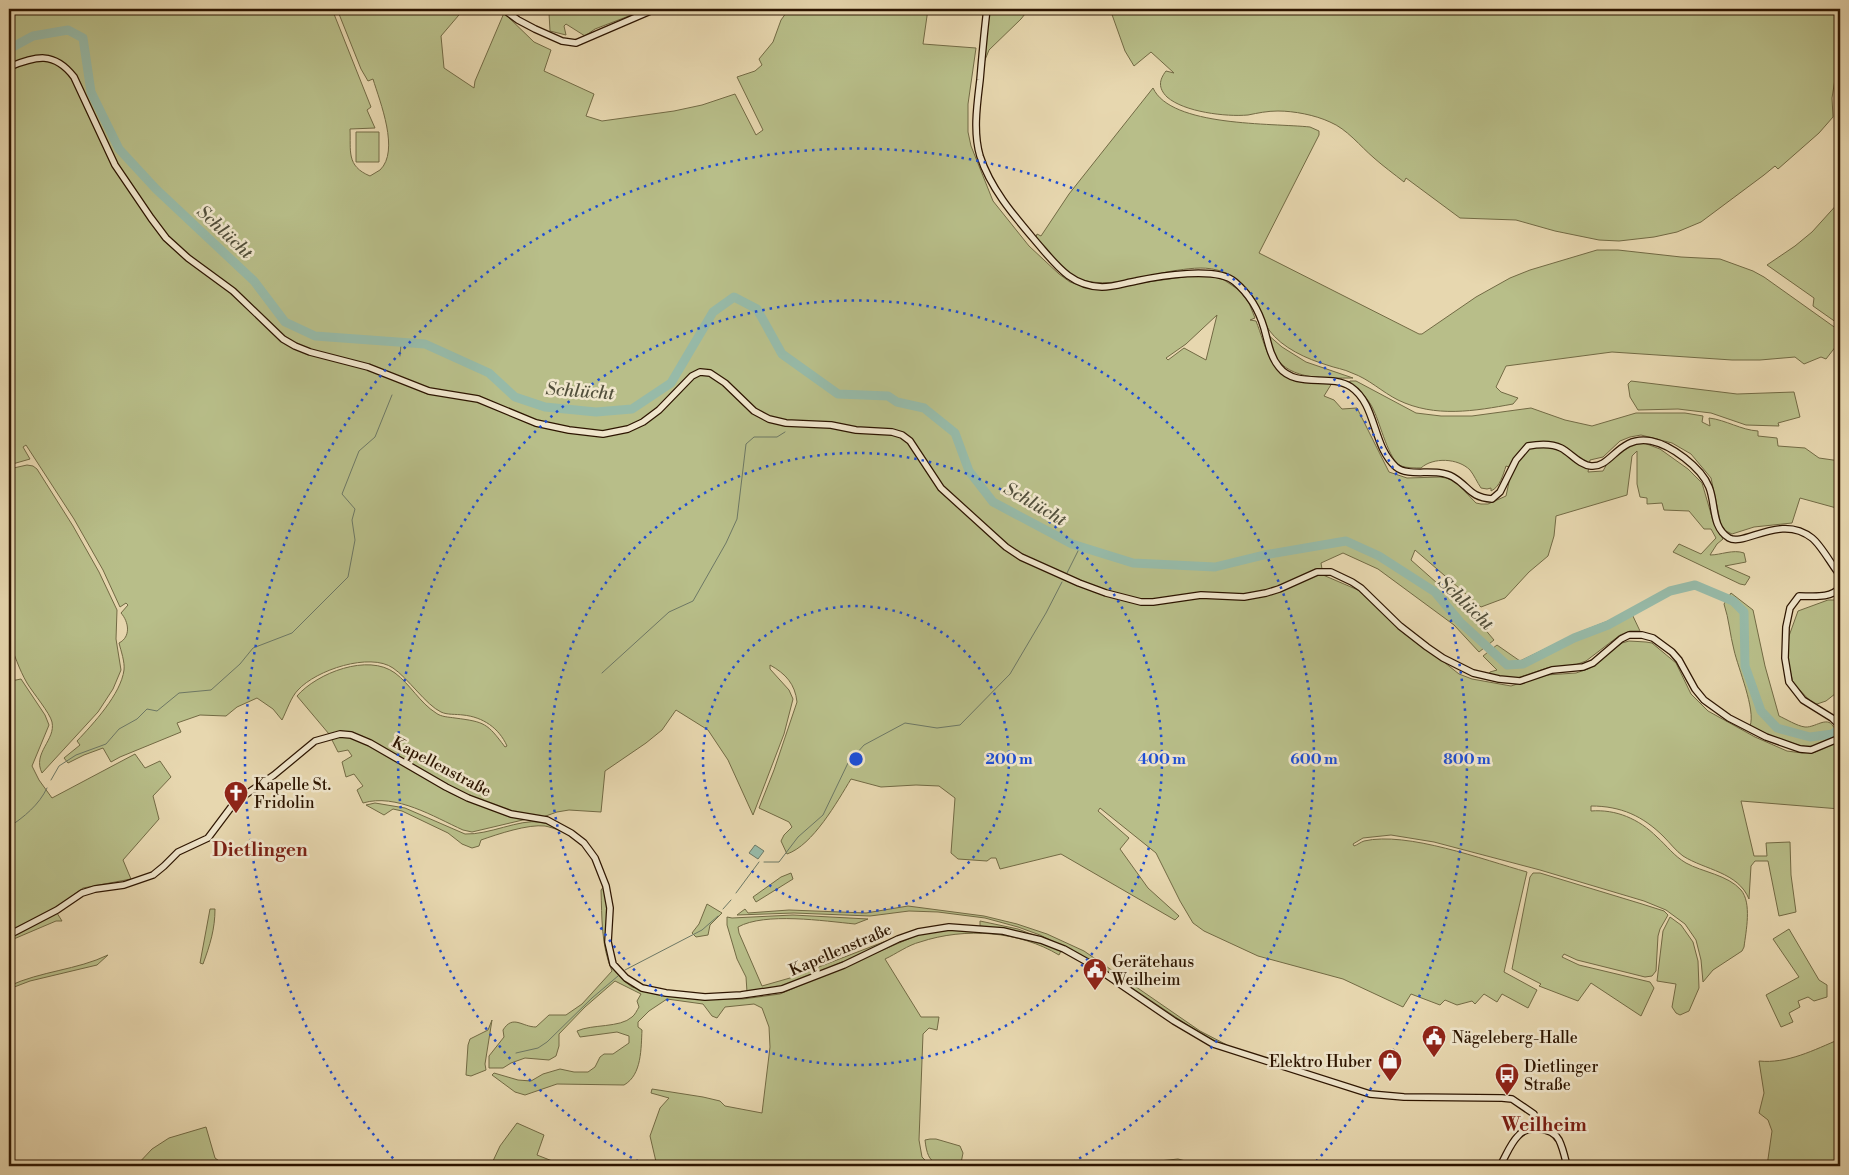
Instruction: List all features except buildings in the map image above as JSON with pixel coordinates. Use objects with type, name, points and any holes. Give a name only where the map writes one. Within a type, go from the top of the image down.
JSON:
[{"type":"street","points":[[503,9],[535,29],[562,41],[576,43],[655,9]]},
{"type":"street","points":[[987,9],[976,119],[980,156],[998,195],[1064,273],[1083,284],[1104,287],[1154,277],[1189,273],[1216,275],[1232,280],[1246,292],[1256,310],[1264,327],[1267,344],[1280,370],[1295,377],[1310,380],[1336,380],[1350,387],[1363,399],[1382,447],[1398,469],[1415,472],[1436,471],[1453,477],[1480,498],[1492,499],[1500,492],[1516,460],[1528,446],[1542,444],[1561,448],[1590,466],[1602,464],[1625,445],[1633,441],[1650,441],[1666,445],[1691,464],[1709,486],[1718,529],[1730,539],[1739,540],[1779,528],[1795,529],[1812,538],[1839,574],[1840,580]]},
{"type":"street","points":[[9,67],[42,57],[60,62],[67,68],[74,77],[115,165],[166,238],[188,258],[233,290],[282,339],[310,352],[368,367],[429,391],[478,399],[536,423],[569,430],[603,434],[628,429],[643,422],[658,410],[692,376],[700,372],[710,373],[725,383],[754,411],[769,419],[786,424],[831,425],[856,430],[892,432],[902,435],[910,440],[941,488],[1006,547],[1029,561],[1106,593],[1141,602],[1201,595],[1244,597],[1272,591],[1317,572],[1331,572],[1361,588],[1400,626],[1443,658],[1473,673],[1499,679],[1520,680],[1552,670],[1583,667],[1594,662],[1621,639],[1642,635],[1653,638],[1672,652],[1704,700],[1728,718],[1766,737],[1800,749],[1811,750],[1840,738]]},
{"type":"street","points":[[1840,587],[1837,592],[1830,595],[1799,596],[1790,608],[1786,627],[1784,658],[1789,682],[1803,700],[1832,718],[1840,726]]},
{"type":"street","name":"Kapellenstraße","points":[[9,935],[58,910],[82,893],[124,885],[153,875],[178,852],[208,838],[235,802],[274,775],[315,741],[340,734],[351,735],[370,742],[468,798],[511,814],[546,820],[572,833],[584,843],[595,858],[606,886],[610,908],[608,942],[613,964],[626,978],[642,988],[666,993],[706,997],[741,995],[782,989],[844,965],[898,939],[918,932],[949,927],[1003,931],[1041,940],[1064,949],[1089,963],[1174,1021],[1213,1044],[1370,1094],[1404,1097],[1493,1097],[1512,1099],[1530,1109],[1534,1114],[1538,1128]]},
{"type":"street","points":[[1500,1166],[1519,1134],[1538,1128],[1552,1133],[1558,1138],[1567,1166]]},
{"type":"green space","points":[[9,9],[332,9],[371,107],[367,110],[375,128],[350,129],[350,151],[353,163],[362,172],[370,176],[380,170],[386,162],[388,151],[387,126],[373,79],[368,81],[361,69],[337,9],[464,9],[441,36],[444,68],[474,88],[475,81],[504,13],[534,42],[551,50],[544,71],[594,94],[586,116],[602,121],[674,111],[702,105],[735,94],[756,135],[763,130],[737,77],[755,71],[762,65],[759,59],[773,42],[781,20],[789,9],[928,9],[923,44],[976,48],[968,104],[968,132],[971,146],[993,201],[1029,246],[1070,282],[1089,288],[1105,288],[1198,275],[1217,277],[1224,280],[1239,290],[1249,303],[1255,318],[1250,320],[1256,321],[1270,358],[1281,373],[1304,382],[1332,383],[1324,396],[1334,400],[1342,409],[1357,408],[1389,472],[1407,478],[1441,477],[1454,480],[1476,503],[1488,504],[1506,496],[1512,468],[1506,466],[1499,484],[1491,491],[1491,488],[1481,488],[1470,470],[1465,466],[1452,461],[1432,462],[1421,468],[1401,466],[1389,450],[1370,403],[1349,383],[1350,381],[1356,381],[1416,413],[1441,416],[1472,416],[1531,408],[1565,420],[1592,426],[1636,413],[1685,413],[1703,416],[1702,422],[1710,426],[1709,418],[1758,431],[1758,436],[1777,438],[1778,446],[1805,448],[1819,458],[1840,461],[1840,509],[1800,498],[1792,523],[1754,527],[1732,534],[1721,525],[1711,478],[1691,454],[1672,443],[1641,435],[1620,441],[1603,457],[1590,460],[1588,472],[1603,471],[1608,462],[1628,444],[1644,443],[1660,449],[1688,469],[1702,483],[1714,524],[1723,539],[1717,544],[1710,555],[1731,552],[1744,553],[1746,562],[1725,566],[1750,577],[1745,585],[1673,552],[1679,544],[1701,554],[1716,538],[1711,529],[1704,529],[1689,511],[1664,510],[1662,503],[1647,504],[1647,498],[1640,497],[1637,484],[1637,451],[1632,456],[1627,495],[1556,516],[1554,536],[1548,556],[1529,572],[1505,598],[1481,607],[1415,550],[1411,560],[1472,614],[1494,640],[1479,652],[1454,625],[1378,569],[1343,553],[1321,563],[1323,575],[1358,590],[1391,620],[1459,674],[1472,679],[1511,686],[1546,675],[1576,673],[1588,669],[1622,643],[1629,641],[1652,643],[1676,663],[1691,694],[1708,711],[1755,737],[1787,751],[1802,753],[1815,752],[1840,741],[1840,809],[1741,801],[1754,856],[1767,856],[1766,843],[1790,842],[1791,875],[1796,912],[1779,916],[1768,861],[1755,861],[1751,866],[1749,899],[1744,890],[1729,877],[1683,856],[1664,837],[1640,818],[1622,810],[1591,806],[1591,811],[1609,812],[1635,820],[1682,860],[1729,881],[1741,890],[1747,910],[1744,947],[1742,951],[1713,970],[1703,982],[1701,960],[1696,940],[1685,924],[1666,910],[1644,901],[1540,870],[1434,842],[1391,835],[1363,838],[1353,844],[1354,846],[1364,841],[1382,839],[1423,843],[1527,872],[1504,972],[1537,990],[1528,1008],[1502,994],[1497,1002],[1484,994],[1475,1004],[1472,1001],[1457,1005],[1445,1000],[1440,1005],[1411,994],[1403,1007],[1343,979],[1258,956],[1204,931],[1193,923],[1156,853],[1100,808],[1098,811],[1129,838],[1120,849],[1148,888],[1179,916],[1175,920],[1061,854],[1000,869],[996,858],[991,858],[987,861],[958,859],[951,853],[955,798],[939,786],[881,787],[851,779],[824,822],[806,842],[787,854],[781,841],[792,827],[789,822],[759,808],[797,702],[789,680],[770,665],[770,669],[789,690],[793,699],[784,734],[753,815],[728,760],[708,730],[676,710],[662,730],[605,771],[601,812],[569,810],[543,817],[511,812],[471,797],[362,736],[351,733],[329,734],[297,696],[317,680],[343,668],[357,665],[384,667],[400,677],[430,709],[445,717],[473,721],[484,725],[494,733],[505,747],[507,746],[500,734],[489,724],[470,716],[449,714],[435,709],[393,668],[371,662],[358,663],[330,670],[306,683],[293,696],[282,720],[273,709],[257,698],[237,707],[226,716],[200,715],[177,723],[181,732],[111,762],[103,748],[68,763],[64,758],[80,745],[77,741],[112,699],[122,679],[124,664],[119,643],[126,637],[128,629],[121,613],[128,605],[126,603],[120,607],[103,570],[74,519],[26,445],[23,447],[30,459],[9,465]],"holes":[[[1217,315],[1206,360],[1184,348],[1168,360],[1166,358],[1186,344]]]},
{"type":"green space","points":[[542,9],[647,9],[595,29],[585,36],[566,24],[564,26],[566,35],[550,31],[549,13]]},
{"type":"green space","points":[[988,9],[1029,9],[989,50],[983,65]]},
{"type":"green space","points":[[1110,9],[1840,9],[1840,47],[1832,98],[1833,117],[1819,133],[1778,169],[1775,166],[1701,222],[1677,232],[1654,237],[1619,241],[1599,240],[1555,231],[1516,220],[1460,218],[1406,178],[1404,182],[1377,161],[1342,129],[1318,117],[1284,111],[1270,111],[1248,115],[1217,114],[1194,110],[1174,102],[1164,94],[1160,84],[1166,71],[1174,73],[1151,52],[1134,66],[1125,51]]},
{"type":"green space","points":[[1153,88],[1163,101],[1180,110],[1201,116],[1224,121],[1310,127],[1319,131],[1319,135],[1259,253],[1419,334],[1422,334],[1476,297],[1510,278],[1597,250],[1618,250],[1720,259],[1753,271],[1840,331],[1840,341],[1826,359],[1821,357],[1804,364],[1795,357],[1732,360],[1612,352],[1506,366],[1496,387],[1501,392],[1518,398],[1513,404],[1470,411],[1441,411],[1412,406],[1392,397],[1370,382],[1346,370],[1311,360],[1295,352],[1269,330],[1255,300],[1247,289],[1236,279],[1224,272],[1206,268],[1195,268],[1117,282],[1089,282],[1077,278],[1066,271],[1036,237],[1037,234],[1041,236],[1069,194]]},
{"type":"green space","points":[[356,132],[379,132],[379,162],[356,162]]},
{"type":"green space","points":[[1840,201],[1840,325],[1813,306],[1814,298],[1767,265],[1812,232]]},
{"type":"green space","points":[[1267,334],[1282,347],[1306,362],[1353,378],[1321,378],[1299,374],[1290,370],[1275,356]]},
{"type":"green space","points":[[1631,381],[1737,394],[1794,392],[1800,417],[1778,423],[1779,426],[1746,425],[1711,413],[1678,409],[1638,410],[1630,397],[1628,384]]},
{"type":"green space","points":[[27,465],[37,469],[73,526],[99,572],[117,610],[116,639],[121,670],[113,689],[98,712],[42,773],[40,759],[51,735],[52,722],[24,678],[9,640],[9,469]]},
{"type":"green space","points":[[1731,593],[1753,610],[1765,666],[1779,716],[1805,727],[1823,722],[1831,723],[1836,734],[1827,742],[1816,746],[1794,744],[1750,726],[1751,710],[1749,700],[1734,650],[1724,604]]},
{"type":"green space","points":[[1828,600],[1840,600],[1840,690],[1826,701],[1814,705],[1793,683],[1787,658],[1789,636],[1798,611]]},
{"type":"green space","points":[[1631,612],[1640,631],[1630,631],[1620,635],[1586,661],[1575,665],[1547,668],[1514,679],[1488,676],[1490,672],[1497,670],[1483,656],[1497,645],[1520,661],[1580,632]]},
{"type":"green space","points":[[9,678],[11,681],[21,679],[45,715],[49,725],[32,766],[52,798],[135,754],[145,768],[160,761],[171,777],[153,796],[159,819],[123,860],[131,879],[83,888],[54,909],[9,931]]},
{"type":"green space","points":[[341,736],[356,739],[384,751],[450,793],[488,808],[527,819],[472,832],[401,804],[388,801],[363,803],[357,790],[363,786],[354,774],[346,777],[342,762],[352,756],[348,750],[338,752],[331,738]]},
{"type":"green space","points":[[375,803],[405,808],[465,834],[474,834],[532,822],[543,823],[563,830],[545,826],[522,828],[481,840],[479,846],[472,848],[462,844],[448,833],[402,811],[393,809],[384,815],[366,805]]},
{"type":"green space","points":[[791,873],[793,879],[756,902],[753,897],[781,877]]},
{"type":"green space","points":[[1533,873],[1540,873],[1642,904],[1664,911],[1668,915],[1658,936],[1656,971],[1652,976],[1645,977],[1577,960],[1564,954],[1562,957],[1579,965],[1650,982],[1654,988],[1641,1016],[1591,983],[1578,1001],[1539,986],[1541,984],[1512,969],[1530,877]]},
{"type":"green space","points":[[605,885],[608,910],[606,946],[611,966],[632,987],[666,996],[743,999],[780,994],[920,934],[951,930],[1007,934],[1043,943],[1061,951],[1059,955],[1043,947],[1009,936],[973,933],[937,937],[916,943],[885,959],[921,1017],[939,1017],[937,1030],[929,1028],[923,1034],[919,1140],[922,1157],[931,1166],[657,1166],[650,1136],[660,1108],[669,1098],[651,1093],[652,1089],[703,1097],[720,1101],[725,1106],[762,1113],[770,1047],[769,1027],[762,1008],[754,1004],[725,1007],[717,1018],[712,1016],[703,1004],[667,999],[649,1011],[638,1022],[638,1027],[642,1030],[639,1060],[634,1075],[624,1085],[557,1084],[525,1095],[515,1092],[492,1075],[494,1073],[518,1080],[531,1081],[543,1074],[560,1069],[588,1072],[595,1067],[600,1057],[604,1054],[613,1054],[629,1043],[629,1036],[617,1032],[580,1037],[577,1031],[590,1027],[620,1023],[634,1015],[639,1007],[637,1001],[641,994],[615,981],[585,1007],[559,1034],[559,1046],[556,1056],[549,1060],[525,1058],[503,1068],[489,1068],[489,1056],[504,1037],[503,1030],[507,1025],[514,1022],[536,1027],[549,1015],[566,1015],[582,1004],[612,971],[608,961],[603,931],[601,890]]},
{"type":"green space","points":[[707,904],[722,913],[710,925],[708,935],[696,937],[692,933],[699,924]]},
{"type":"green space","points":[[908,906],[984,916],[1047,934],[1084,951],[1200,1031],[1227,1045],[1226,1047],[1198,1032],[1090,960],[1040,935],[985,918],[938,912],[909,911],[870,916],[794,913],[737,915],[745,909],[748,913],[789,910],[866,913]]},
{"type":"green space","points":[[210,909],[215,909],[214,923],[210,944],[203,964],[200,963]]},
{"type":"green space","points":[[57,913],[62,921],[56,921],[9,941],[9,937]]},
{"type":"green space","points":[[793,915],[868,919],[855,924],[779,919],[750,922],[738,927],[762,986],[790,978],[899,936],[845,961],[781,987],[747,992],[746,977],[737,959],[727,925],[727,917]]},
{"type":"green space","points":[[1670,917],[1681,925],[1693,942],[1698,961],[1699,988],[1689,1011],[1680,1015],[1672,1007],[1676,984],[1657,981],[1663,931]]},
{"type":"green space","points":[[980,921],[1018,929],[1036,936],[980,926]]},
{"type":"green space","points":[[1789,929],[1819,980],[1827,985],[1827,997],[1814,1001],[1808,997],[1798,1001],[1800,1007],[1789,1013],[1793,1022],[1781,1027],[1766,995],[1799,977],[1773,939]]},
{"type":"green space","points":[[108,955],[97,965],[30,981],[9,989],[9,986],[21,981],[84,964]]},
{"type":"green space","points":[[492,1020],[485,1064],[486,1070],[471,1076],[466,1075],[470,1039],[488,1030]]},
{"type":"green space","points":[[1840,1039],[1840,1166],[1767,1166],[1772,1131],[1768,1120],[1759,1113],[1764,1093],[1759,1061],[1790,1058]]},
{"type":"green space","points":[[517,1123],[544,1135],[537,1155],[565,1166],[475,1166],[493,1161],[500,1146]]},
{"type":"green space","points":[[206,1127],[215,1158],[226,1166],[136,1166],[152,1149],[169,1138]]},
{"type":"green space","points":[[930,1139],[960,1146],[963,1153],[961,1163],[940,1164],[931,1160],[926,1149],[925,1140]]},
{"type":"green space","points":[[1178,1159],[1197,1164],[1196,1166],[1154,1166],[1159,1161]]},
{"type":"shaded area","points":[[755,845],[764,851],[758,859],[749,853]]},
{"type":"waterway","name":"Schlücht","points":[[9,49],[33,36],[68,30],[83,38],[91,92],[119,149],[156,189],[254,281],[285,322],[315,336],[425,344],[489,373],[515,397],[545,407],[596,412],[632,409],[671,383],[713,312],[734,297],[757,309],[782,354],[838,394],[888,396],[897,402],[924,408],[955,433],[969,471],[993,502],[1072,544],[1133,563],[1215,567],[1264,555],[1346,541],[1379,556],[1435,592],[1460,622],[1507,665],[1523,664],[1574,638],[1608,625],[1670,591],[1695,585],[1733,601],[1744,612],[1745,666],[1761,711],[1777,728],[1810,737],[1833,734],[1840,728]]},
{"type":"waterway","points":[[400,356],[401,344]]},
{"type":"waterway","points":[[51,780],[59,766],[76,755],[106,744],[119,729],[137,719],[147,709],[157,711],[179,693],[211,690],[240,664],[253,648],[292,633],[348,577],[355,540],[352,520],[355,509],[342,494],[359,451],[375,437],[392,395]]},
{"type":"waterway","points":[[602,673],[669,612],[693,601],[726,543],[737,519],[746,444],[754,437],[777,437],[785,432]]},
{"type":"waterway","points":[[1067,573],[1080,547]]},
{"type":"waterway","points":[[764,862],[779,862],[798,837],[823,815],[848,763],[864,745],[905,723],[937,728],[960,725],[1010,674],[1062,582]]},
{"type":"waterway","points":[[9,827],[31,810],[47,788]]},
{"type":"waterway","points":[[736,893],[759,862]]},
{"type":"waterway","points":[[723,909],[731,900]]},
{"type":"waterway","points":[[625,970],[702,930],[718,916]]},
{"type":"waterway","points":[[516,1053],[538,1048],[547,1042],[592,998],[618,976]]},
{"type":"place","name":"Kapelle St. Fridolin","points":[[236,814]]},
{"type":"place","name":"Gerätehaus Weilheim","points":[[1095,991]]},
{"type":"place","name":"Nägeleberg-Halle","points":[[1434,1058]]},
{"type":"place","name":"Elektro Huber","points":[[1390,1082]]},
{"type":"place","name":"Dietlinger Straße","points":[[1507,1096]]},
{"type":"district","name":"Dietlingen","points":[[260,849]]},
{"type":"district","name":"Weilheim","points":[[1544,1124]]}]
